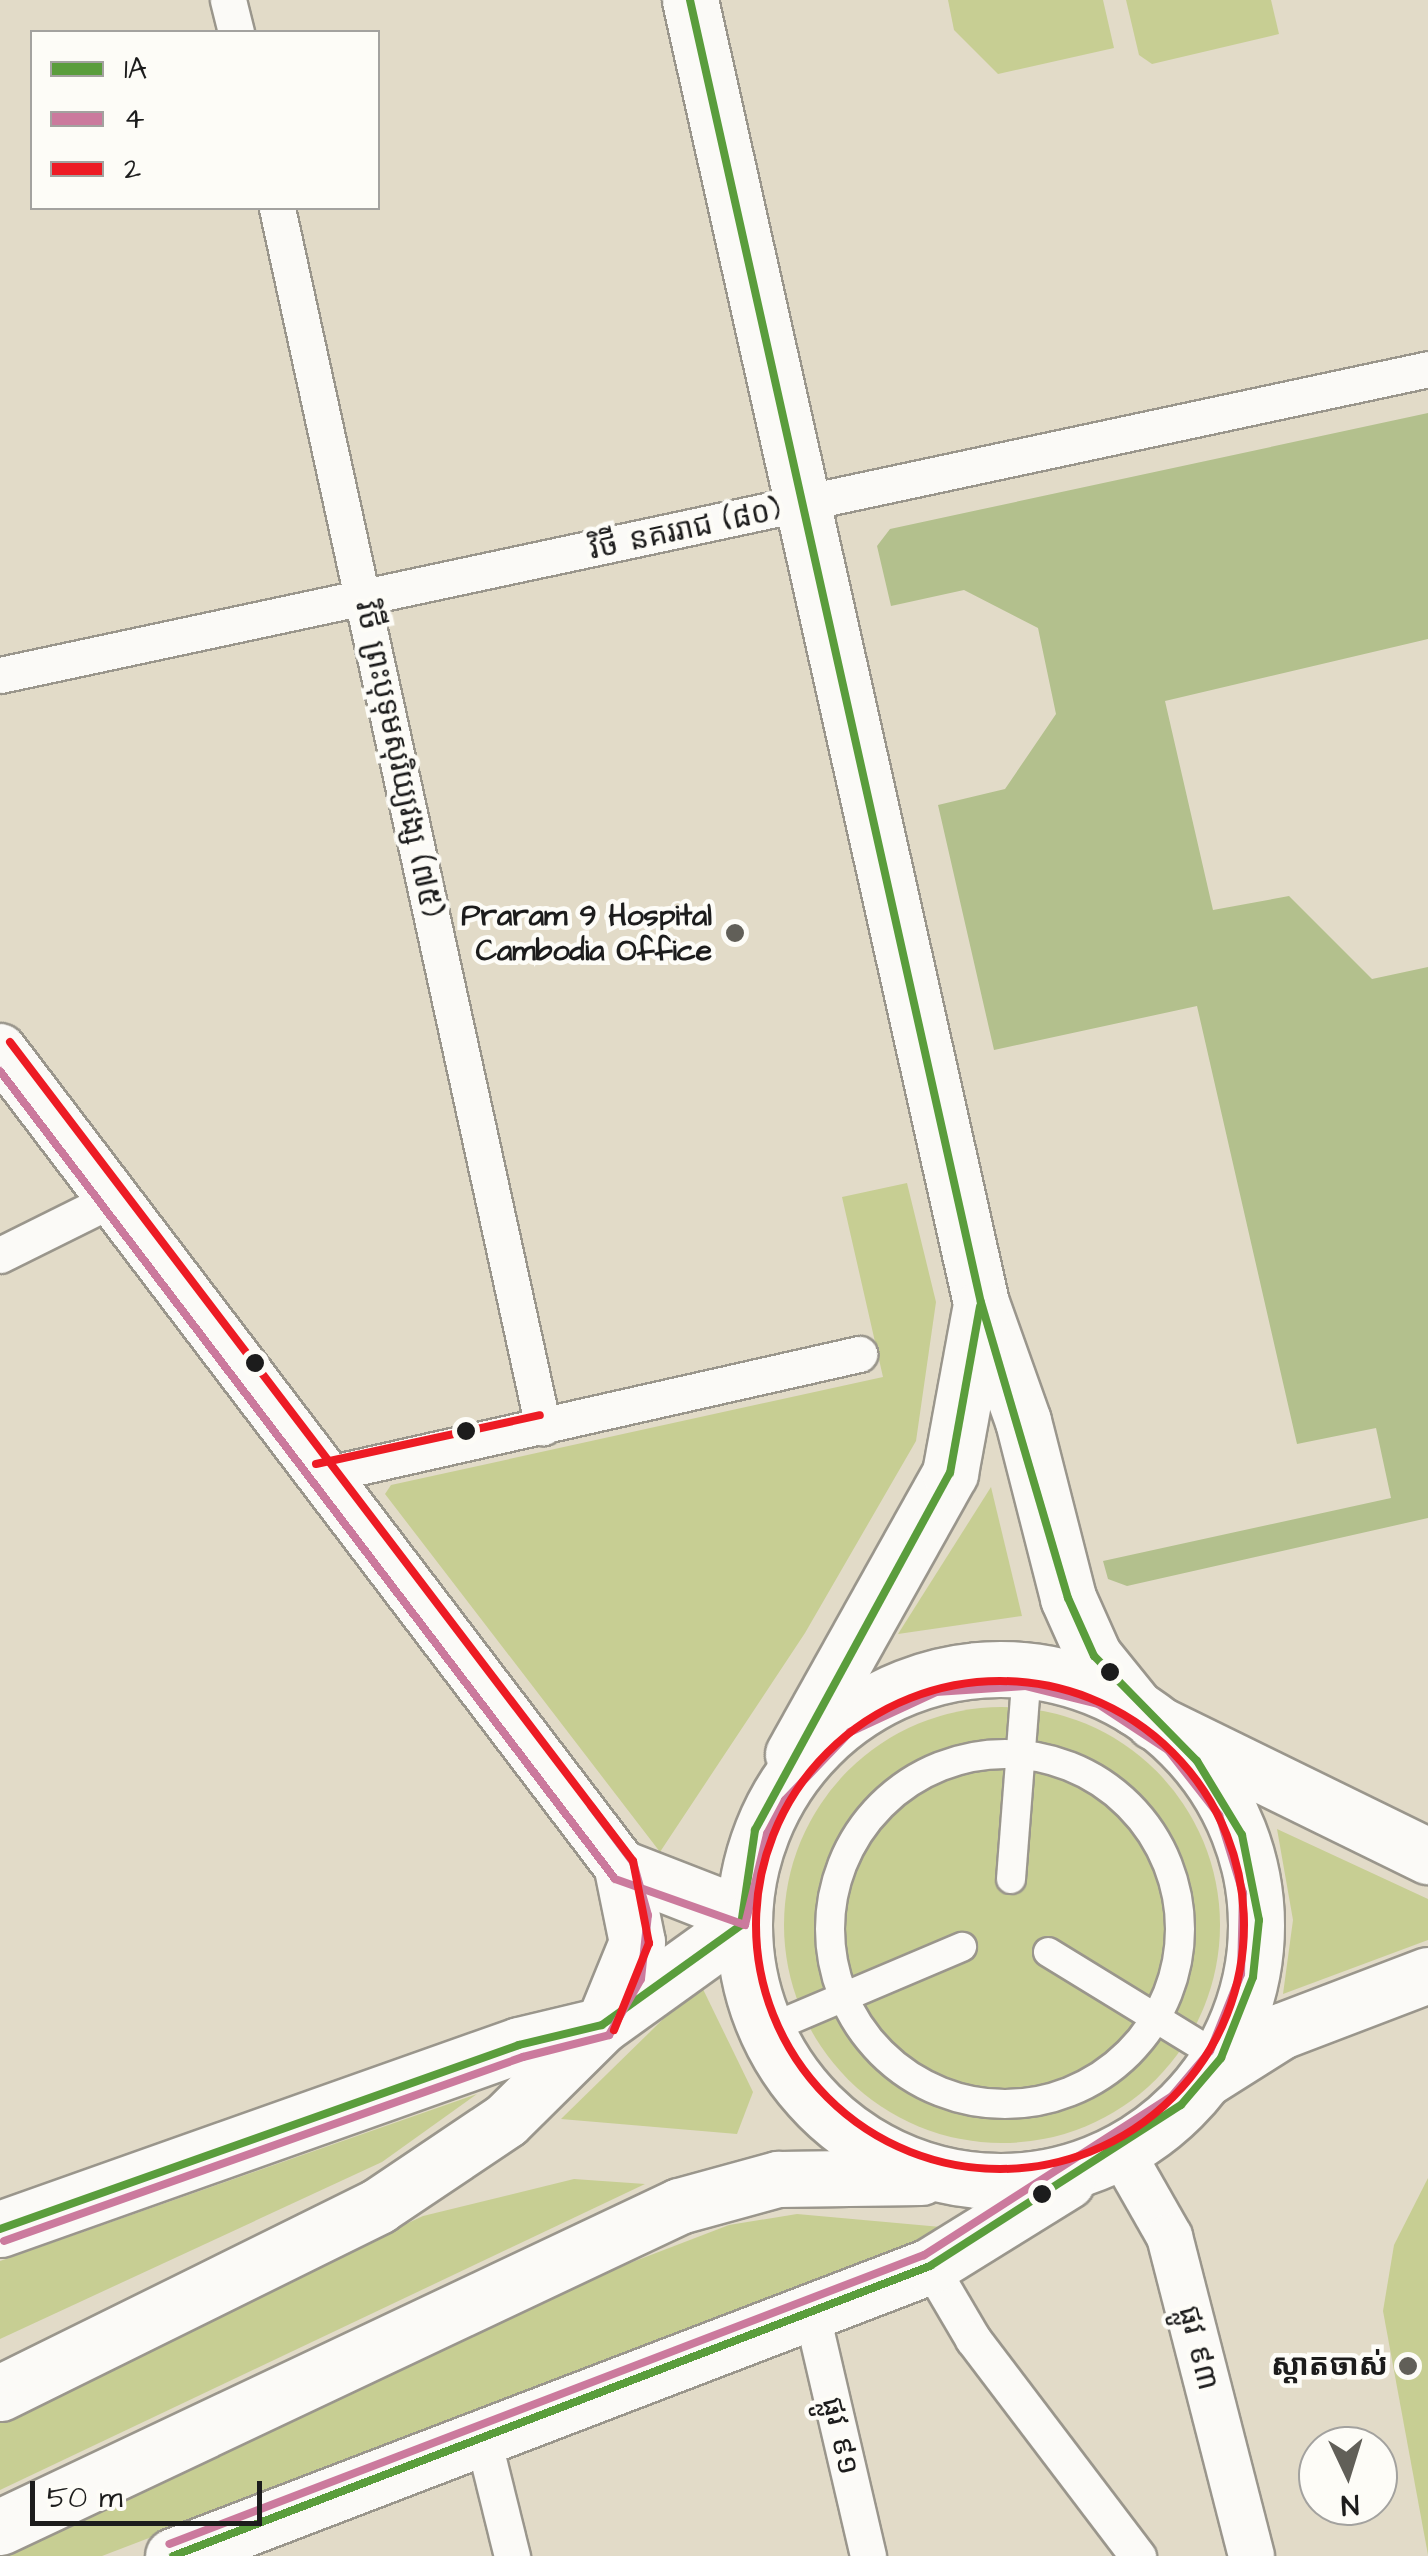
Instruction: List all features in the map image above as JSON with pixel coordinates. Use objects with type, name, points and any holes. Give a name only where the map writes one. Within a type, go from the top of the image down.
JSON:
[{"type":"main road","points":[[690,0],[981,1302],[1023,1421],[1068,1598],[1094,1656],[1145,1715],[1215,1784],[1251,1863],[1258,1949],[1213,2068]]},
{"type":"main road","points":[[0,1050],[319,1476],[622,1868],[637,1942],[602,2025]]},
{"type":"main road","points":[[954,2179],[858,2136],[807,2089],[766,2030],[740,1919],[755,1830],[950,1473],[981,1302]]},
{"type":"main road","points":[[775,1792],[843,1722],[886,1697],[932,1680],[1027,1673],[1145,1715],[1428,1856]]},
{"type":"main road","points":[[622,1868],[740,1919]]},
{"type":"main road","points":[[0,2393],[378,2206],[506,2120],[602,2025],[740,1919]]},
{"type":"main road","points":[[173,2556],[264,2540],[483,2439],[812,2315],[930,2266],[1110,2156],[1213,2068],[1281,2031],[1428,1975]]},
{"type":"main road","points":[[0,2229],[519,2045],[602,2025]]},
{"type":"main road","points":[[14,2520],[679,2206],[778,2179],[1027,2180],[1110,2156]]},
{"type":"street","points":[[228,0],[236,30]]},
{"type":"street","name":"វិថី ព្រះបុទុមសុរិយ្យវង្ស (៧៥)","points":[[277,210],[543,1427]]},
{"type":"street","name":"វិថី នគររាជ (៨០)","points":[[0,675],[1428,369]]},
{"type":"street","points":[[0,1255],[113,1199]]},
{"type":"street","points":[[319,1476],[858,1354]]},
{"type":"street","points":[[1011,1879],[1027,1673]]},
{"type":"street","points":[[1021,1754],[1098,1781],[1153,1835],[1179,1907],[1172,1984],[1156,2018],[1086,2082],[994,2103],[921,2083],[863,2033],[843,1998],[829,1928],[833,1892],[863,1825],[918,1777],[1021,1754]]},
{"type":"street","points":[[766,2030],[962,1947]]},
{"type":"street","points":[[1048,1952],[1156,2018],[1213,2068]]},
{"type":"street","name":"ផ្លូវ ៩៣","points":[[1110,2156],[1170,2236],[1252,2556]]},
{"type":"street","points":[[930,2266],[973,2340],[1138,2556]]},
{"type":"street","name":"ផ្លូវ ៩១","points":[[812,2315],[868,2556]]},
{"type":"street","points":[[483,2439],[512,2556]]},
{"type":"green space","points":[[948,0],[1103,0],[1114,48],[998,74],[954,30]]},
{"type":"green space","points":[[1126,0],[1271,0],[1279,34],[1152,64],[1139,55]]},
{"type":"green space","points":[[1428,413],[1428,639],[1165,701],[1213,910],[1289,896],[1372,979],[1428,967],[1428,1518],[1127,1586],[1108,1579],[1103,1561],[1391,1498],[1376,1428],[1297,1444],[1197,1006],[994,1050],[938,805],[1005,789],[1056,714],[1038,628],[964,590],[891,606],[877,546],[890,529]]},
{"type":"green space","points":[[907,1183],[936,1302],[916,1441],[805,1633],[660,1852],[385,1494],[391,1485],[883,1377],[842,1197]]},
{"type":"green space","points":[[991,1487],[1022,1616],[898,1634]]},
{"type":"green space","points":[[1002,1707],[1045,1711],[1085,1724],[1123,1744],[1156,1771],[1183,1804],[1203,1842],[1216,1882],[1220,1925],[1216,1968],[1203,2008],[1183,2046],[1156,2079],[1123,2106],[1085,2126],[1045,2139],[1002,2143],[959,2139],[919,2126],[881,2106],[848,2079],[821,2046],[801,2008],[788,1968],[784,1925],[788,1882],[801,1842],[821,1804],[848,1771],[881,1744],[919,1724],[959,1711]]},
{"type":"green space","points":[[1277,1829],[1428,1899],[1428,1940],[1283,1994],[1293,1920]]},
{"type":"green space","points":[[700,1983],[753,2092],[737,2134],[561,2119]]},
{"type":"green space","points":[[477,2094],[382,2162],[0,2339],[0,2261]]},
{"type":"green space","name":"ស្ដាតចាស់","points":[[1428,2178],[1428,2555],[1383,2311],[1394,2245]]},
{"type":"green space","points":[[574,2179],[645,2184],[0,2490],[0,2414],[423,2216]]},
{"type":"green space","points":[[797,2214],[941,2227],[904,2249],[102,2556],[0,2556],[0,2545],[609,2271],[729,2225]]},
{"type":"transit line","name":"1A","points":[[173,2556],[930,2266],[1181,2105],[1221,2058],[1253,1977],[1259,1920],[1242,1835],[1197,1761],[1094,1656],[1068,1598],[981,1303],[690,0]]},
{"type":"transit line","name":"2","points":[[10,1042],[633,1861],[649,1943],[614,2030]]},
{"type":"transit line","name":"4","points":[[0,1071],[615,1879],[745,1925],[767,1834],[785,1800],[850,1732],[936,1692],[1026,1686],[1098,1704],[1168,1750],[1219,1815],[1243,1893],[1241,1974],[1210,2051],[1172,2096],[924,2255],[169,2544]]},
{"type":"transit line","name":"1A","points":[[0,2229],[519,2045],[602,2025],[741,1925],[755,1830],[950,1473],[980,1307]]},
{"type":"transit line","name":"2","points":[[316,1464],[540,1415]]},
{"type":"transit line","name":"2","points":[[1000,1681],[1048,1686],[1093,1700],[1135,1722],[1172,1753],[1203,1790],[1225,1832],[1239,1877],[1244,1925],[1239,1973],[1225,2018],[1203,2060],[1172,2097],[1135,2128],[1093,2150],[1048,2164],[1000,2169],[952,2164],[907,2150],[865,2128],[828,2097],[797,2060],[775,2018],[761,1973],[756,1925],[761,1877],[775,1832],[797,1790],[828,1753],[865,1722],[907,1700],[952,1686],[1000,1681]]},
{"type":"transit line","name":"4","points":[[4,2241],[523,2057],[609,2035],[641,1979],[648,1915],[633,1862],[591,1806]]},
{"type":"place","name":"Praram 9 Hospital Cambodia Office","points":[[735,933]]},
{"type":"place","name":"ស្ដាតចាស់","points":[[1408,2366]]}]
